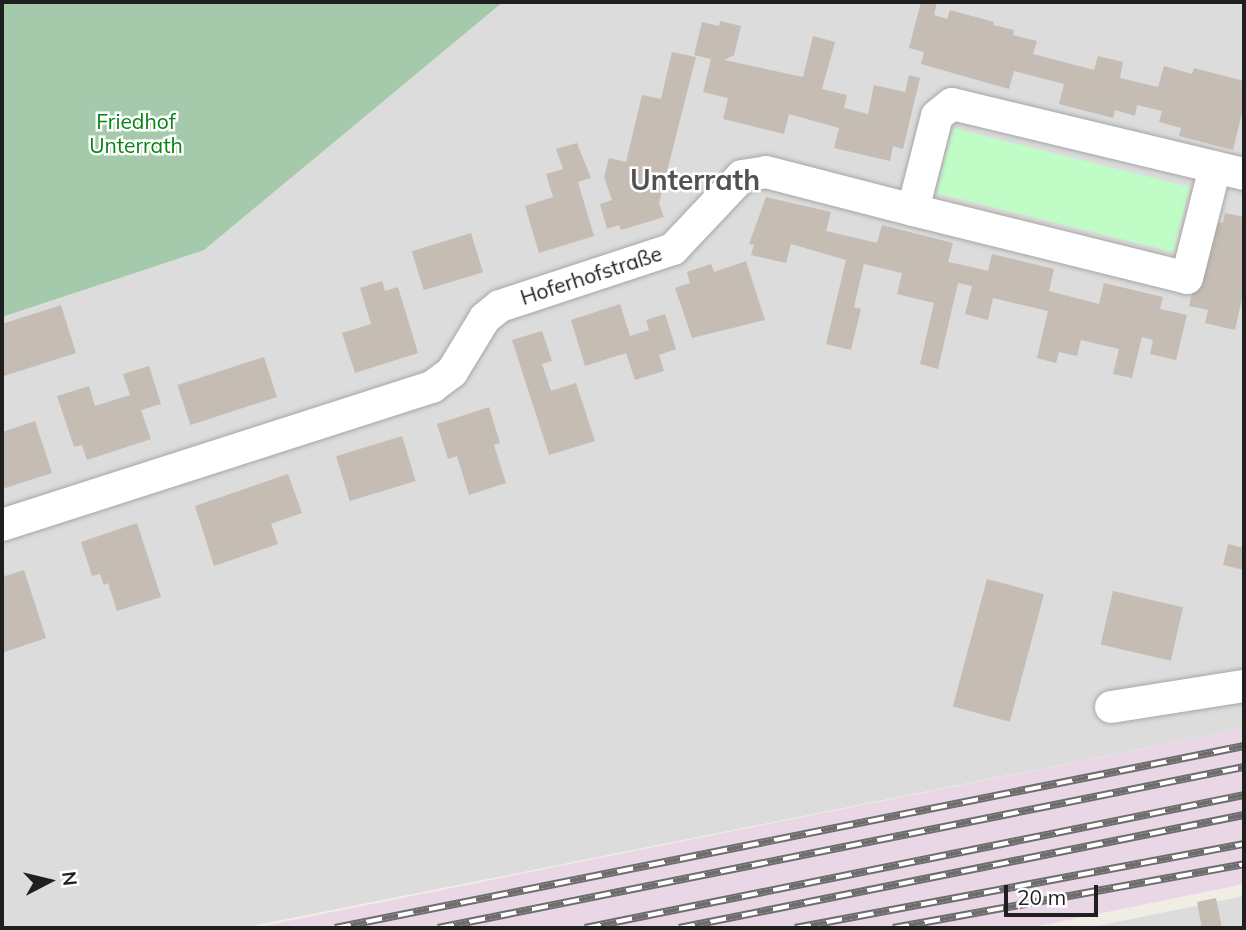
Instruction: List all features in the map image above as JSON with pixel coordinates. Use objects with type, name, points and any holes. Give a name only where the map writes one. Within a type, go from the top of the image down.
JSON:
[{"type":"street","name":"Hoferhofstraße","points":[[2,525],[432,387],[452,372],[485,318],[500,306],[673,249],[742,176],[766,172],[913,210],[1187,278],[1229,171],[952,104],[937,116],[913,210]]},
{"type":"street","points":[[1111,707],[1244,686]]},
{"type":"shaded area","points":[[503,2],[1244,2],[1244,728],[242,928],[2,928],[2,317],[204,249]]},
{"type":"shaded area","points":[[1244,728],[1244,884],[1029,928],[253,928]]},
{"type":"shaded area","points":[[1244,896],[1244,928],[1088,928]]},
{"type":"green space","name":"Friedhof Unterrath","points":[[2,2],[503,2],[204,250],[2,317]]},
{"type":"green space","points":[[953,128],[1190,187],[1174,252],[937,193]]},
{"type":"building","points":[[921,2],[937,2],[934,15],[947,19],[950,10],[1014,30],[1013,35],[1037,41],[1033,54],[1094,70],[1098,56],[1123,62],[1120,78],[1158,87],[1164,66],[1192,74],[1194,68],[1244,81],[1244,105],[1233,150],[1179,136],[1181,128],[1159,122],[1162,111],[1137,105],[1135,116],[1115,110],[1113,118],[1059,104],[1064,84],[1014,71],[1009,89],[921,64],[924,52],[909,48]]},
{"type":"building","points":[[720,21],[741,26],[734,55],[724,60],[803,77],[813,36],[835,42],[822,89],[847,95],[844,108],[868,114],[874,85],[905,92],[909,75],[920,78],[903,149],[893,146],[890,161],[834,148],[839,128],[789,114],[784,134],[723,119],[728,98],[703,92],[711,59],[694,55],[702,22],[719,26]]},
{"type":"building","points":[[672,52],[696,57],[659,203],[664,217],[621,230],[619,225],[607,229],[600,204],[612,200],[604,177],[609,158],[626,162],[642,95],[661,99]]},
{"type":"building","points":[[577,143],[591,178],[578,182],[594,236],[539,253],[525,206],[553,197],[546,174],[563,169],[556,149]]},
{"type":"building","points":[[766,197],[831,212],[826,231],[877,243],[882,225],[953,243],[948,262],[988,271],[992,254],[1054,269],[1049,291],[1099,304],[1104,283],[1163,297],[1160,309],[1187,315],[1176,360],[1150,354],[1153,340],[1142,337],[1132,378],[1113,374],[1119,349],[1081,340],[1077,356],[1059,352],[1056,363],[1037,358],[1048,311],[993,298],[988,320],[965,314],[972,286],[958,283],[938,369],[920,364],[934,303],[897,294],[902,273],[864,264],[854,307],[861,309],[851,350],[826,344],[846,260],[791,244],[786,263],[751,255],[754,245],[749,244]]},
{"type":"building","points":[[1225,213],[1244,217],[1244,290],[1235,330],[1205,323],[1208,310],[1189,306],[1209,220],[1223,223]]},
{"type":"building","points":[[471,233],[483,272],[424,290],[412,251]]},
{"type":"building","points":[[746,261],[765,320],[692,338],[675,288],[690,283],[687,272],[711,264],[714,272]]},
{"type":"building","points":[[382,281],[385,291],[398,287],[418,353],[355,373],[342,333],[371,324],[360,288]]},
{"type":"building","points":[[620,304],[630,336],[649,330],[646,320],[665,314],[676,349],[659,355],[664,371],[635,380],[626,353],[585,366],[571,320]]},
{"type":"building","points":[[61,305],[76,353],[4,376],[2,324]]},
{"type":"building","points":[[542,331],[552,361],[542,364],[551,391],[576,383],[595,441],[549,455],[512,340]]},
{"type":"building","points":[[264,357],[277,397],[190,425],[177,385]]},
{"type":"building","points":[[149,366],[161,404],[141,410],[151,439],[87,460],[82,445],[74,447],[57,396],[89,386],[95,406],[130,395],[123,374]]},
{"type":"building","points":[[489,407],[500,443],[494,445],[506,483],[469,495],[457,456],[448,459],[437,424]]},
{"type":"building","points":[[35,421],[52,473],[2,489],[2,432]]},
{"type":"building","points":[[402,436],[416,481],[350,501],[336,456]]},
{"type":"building","points":[[288,474],[302,513],[271,524],[278,544],[214,566],[195,506]]},
{"type":"building","points":[[137,523],[161,597],[117,611],[108,583],[104,585],[100,574],[92,576],[81,542]]},
{"type":"building","points":[[1228,544],[1244,548],[1244,570],[1223,565]]},
{"type":"building","points":[[24,570],[46,638],[2,653],[2,577]]},
{"type":"building","points":[[987,579],[1044,594],[1010,722],[953,707]]},
{"type":"building","points":[[1113,591],[1183,607],[1171,661],[1101,645]]},
{"type":"building","points":[[1216,898],[1222,928],[1202,928],[1197,902]]},
{"type":"railway","points":[[335,928],[1244,746]]},
{"type":"railway","points":[[438,928],[1244,767]]},
{"type":"railway","points":[[585,928],[1244,795]]},
{"type":"railway","points":[[679,928],[1244,815]]},
{"type":"railway","points":[[795,928],[1244,844]]},
{"type":"railway","points":[[893,928],[1244,864]]},
{"type":"district","name":"Unterrath","points":[[695,180]]}]
